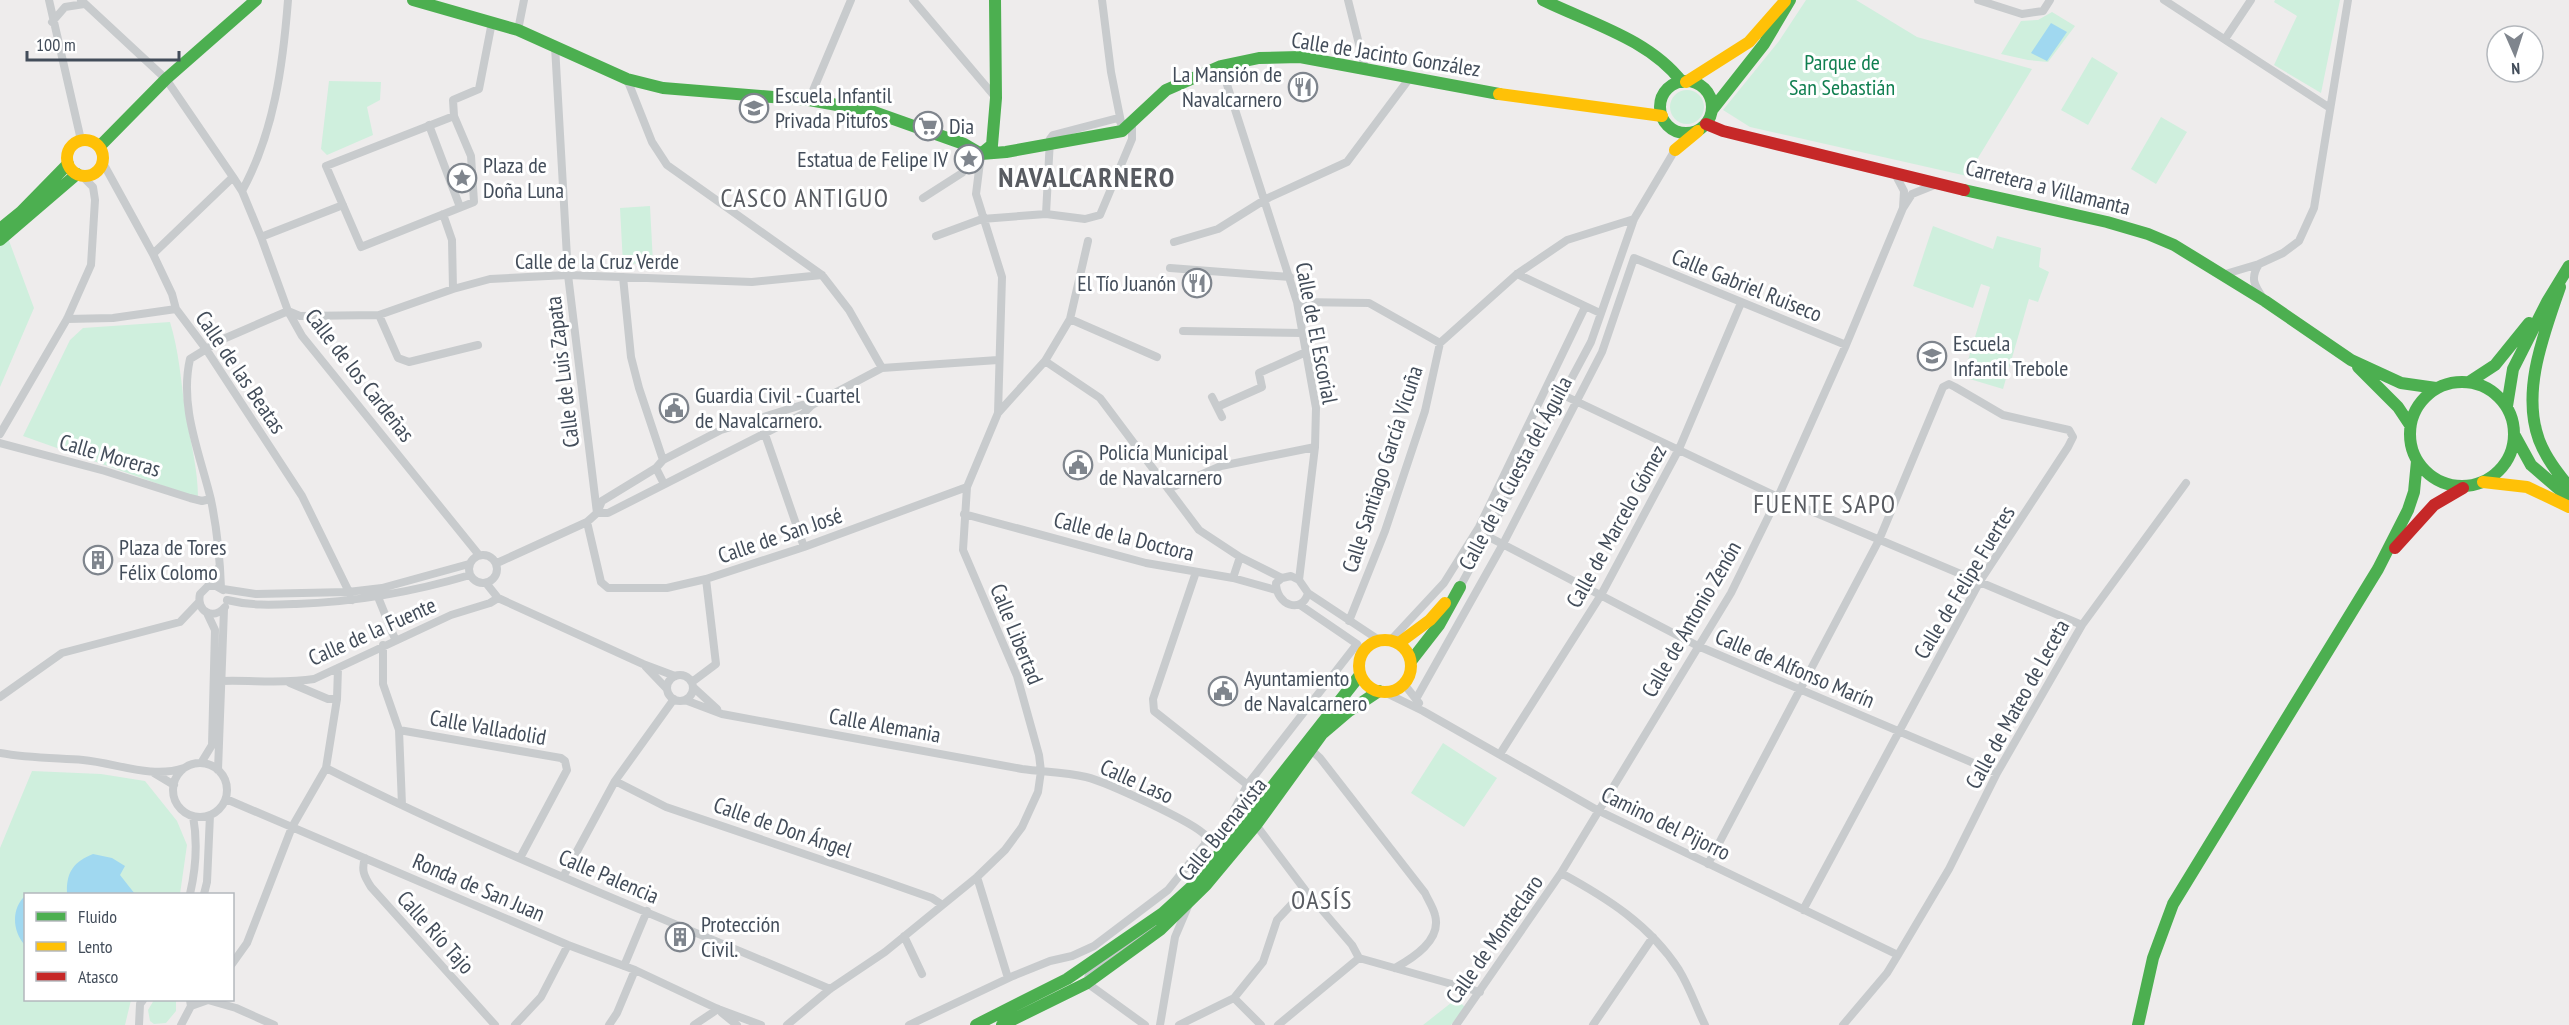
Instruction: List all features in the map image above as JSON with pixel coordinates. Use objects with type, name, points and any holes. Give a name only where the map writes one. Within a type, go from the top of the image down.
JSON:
[{"type":"main road","points":[[100,146],[166,79],[255,0]]},
{"type":"main road","points":[[413,0],[518,30],[627,79],[663,88],[809,100],[871,111],[964,144],[981,154],[992,145],[996,98],[995,0]]},
{"type":"main road","points":[[1543,0],[1645,48],[1670,65],[1684,82],[1702,87],[1711,102],[1712,110]]},
{"type":"main road","points":[[1788,0],[1764,47],[1712,110],[1702,127],[1681,133],[1672,129],[1662,116],[1660,106],[1665,93],[1675,84],[1684,82],[1749,42],[1788,0]]},
{"type":"main road","name":"Calle de Jacinto González","points":[[981,154],[1006,152],[1122,131],[1166,90],[1221,66],[1259,58],[1299,57],[1365,68],[1409,79],[1585,107],[1662,116]]},
{"type":"main road","name":"Calle de la Cuesta del Águila","points":[[1675,150],[1702,127]]},
{"type":"main road","name":"Carretera a Villamanta","points":[[1702,127],[2148,234],[2174,245],[2265,301],[2351,360]]},
{"type":"main road","points":[[1672,129],[1675,150]]},
{"type":"main road","points":[[0,229],[75,171],[94,173],[103,163],[103,151],[100,146],[95,142],[81,140],[76,142],[68,151],[75,171]]},
{"type":"main road","points":[[0,240],[75,171]]},
{"type":"main road","points":[[2507,406],[2514,369],[2547,302],[2567,270]]},
{"type":"main road","points":[[2567,270],[2534,375],[2531,402],[2540,443],[2547,459],[2569,487]]},
{"type":"main road","points":[[2469,382],[2495,365],[2547,302]]},
{"type":"main road","points":[[2351,360],[2413,387],[2436,388]]},
{"type":"main road","points":[[2351,360],[2398,407],[2410,425]]},
{"type":"main road","points":[[2378,569],[2425,513],[2447,493],[2470,486],[2483,482],[2496,475],[2506,464],[2512,451],[2515,436],[2513,420],[2507,406],[2497,394],[2484,386],[2469,382],[2452,382],[2436,388],[2424,398],[2415,411],[2410,425],[2412,449],[2426,473],[2454,486],[2470,486]]},
{"type":"main road","points":[[2515,436],[2531,465],[2569,497]]},
{"type":"main road","points":[[2138,1025],[2153,958],[2173,904],[2378,569],[2408,510],[2414,492],[2417,460]]},
{"type":"main road","points":[[2483,482],[2527,487],[2569,507]]},
{"type":"main road","name":"Calle de la Cuesta del Águila","points":[[1390,641],[1430,620],[1457,590]]},
{"type":"main road","name":"Calle de la Cuesta del Águila","points":[[1412,661],[1439,625],[1457,590]]},
{"type":"main road","points":[[1390,641],[1407,650],[1412,661],[1412,670],[1404,684],[1396,690],[1381,692],[1367,685],[1360,675],[1360,648],[1390,641]]},
{"type":"main road","name":"Calle Buenavista","points":[[976,1025],[1067,979],[1163,914],[1198,881],[1360,675]]},
{"type":"main road","name":"Calle Buenavista","points":[[1002,1025],[1018,1021],[1087,983],[1160,930],[1190,902],[1256,825],[1322,734],[1349,711],[1381,692]]},
{"type":"street","points":[[49,0],[52,22],[81,140]]},
{"type":"street","points":[[242,191],[267,134],[284,48],[288,0]]},
{"type":"street","points":[[518,30],[524,0]]},
{"type":"street","points":[[809,100],[851,0]]},
{"type":"street","points":[[913,0],[996,98]]},
{"type":"street","points":[[936,236],[982,219],[1046,214],[1085,219],[1100,215],[1132,139],[1111,72],[1102,0]]},
{"type":"street","points":[[1348,0],[1365,68]]},
{"type":"street","points":[[1978,0],[2022,14],[2043,11],[2050,0]]},
{"type":"street","points":[[2164,0],[2330,108]]},
{"type":"street","points":[[2225,39],[2251,0]]},
{"type":"street","points":[[2222,275],[2259,264],[2283,253],[2299,241],[2314,208],[2348,0]]},
{"type":"street","points":[[52,22],[65,7],[82,2]]},
{"type":"street","name":"Calle de los Cardeñas","points":[[82,2],[166,79],[242,191],[288,311],[302,336],[479,555]]},
{"type":"street","points":[[454,116],[326,166],[361,247],[474,202],[471,156],[454,116],[453,100],[479,89],[492,22]]},
{"type":"street","name":"Calle de Luis Zapata","points":[[555,46],[568,275],[597,513]]},
{"type":"street","name":"Calle de El Escorial","points":[[1221,66],[1266,199],[1297,302],[1316,408],[1315,447],[1299,580]]},
{"type":"street","points":[[627,79],[652,142],[667,165],[822,275],[849,310],[882,368]]},
{"type":"street","points":[[1174,242],[1218,229],[1266,199],[1347,162],[1409,79]]},
{"type":"street","points":[[429,125],[460,207]]},
{"type":"street","points":[[1046,214],[1050,144]]},
{"type":"street","name":"Calle de la Cuesta del Águila","points":[[1444,583],[1457,590],[1505,504],[1591,342],[1634,219],[1675,150]]},
{"type":"street","name":"Calle Libertad","points":[[787,1025],[977,877],[1005,850],[1022,827],[1038,792],[1041,771],[1039,755],[1017,676],[963,550],[967,487],[998,413],[1002,277],[976,194],[981,154]]},
{"type":"street","name":"Calle de las Beatas","points":[[103,163],[153,254],[172,294],[176,309],[206,349],[302,496],[353,600]]},
{"type":"street","points":[[0,434],[66,319],[91,265],[95,200],[93,187],[75,171]]},
{"type":"street","points":[[923,198],[962,173]]},
{"type":"street","points":[[1895,174],[1904,191],[1903,208]]},
{"type":"street","points":[[153,254],[233,177]]},
{"type":"street","name":"Calle de Antonio Zenón","points":[[1561,873],[1597,810],[1731,593],[1779,497],[1903,208],[1912,194],[1941,183]]},
{"type":"street","points":[[261,237],[343,205]]},
{"type":"street","points":[[443,214],[452,240],[453,289]]},
{"type":"street","name":"Calle Santiago García Vicuña","points":[[1349,621],[1386,531],[1411,455],[1425,411],[1440,343],[1517,274],[1567,240],[1634,219]]},
{"type":"street","points":[[998,413],[1045,362],[1070,319],[1088,241]]},
{"type":"street","name":"Calle de la Cuesta del Águila","points":[[1416,699],[1503,544],[1602,352],[1634,258]]},
{"type":"street","name":"Calle Gabriel Ruiseco","points":[[1634,258],[1846,345]]},
{"type":"street","points":[[2259,264],[2253,273],[2253,283],[2265,301]]},
{"type":"street","points":[[1170,268],[1290,277]]},
{"type":"street","points":[[1517,274],[1600,313]]},
{"type":"street","name":"Calle de la Cruz Verde","points":[[288,311],[300,316],[379,315],[453,289],[490,279],[568,275],[752,282],[822,275]]},
{"type":"street","points":[[623,277],[632,357],[639,388],[663,460]]},
{"type":"street","points":[[1297,302],[1369,303],[1440,343]]},
{"type":"street","name":"Calle de Marcelo Gómez","points":[[1500,754],[1601,595],[1679,449],[1741,303]]},
{"type":"street","name":"Calle de la Cuesta del Águila","points":[[1390,641],[1444,583],[1479,527],[1585,307]]},
{"type":"street","points":[[66,319],[113,318],[176,309]]},
{"type":"street","points":[[184,768],[174,786],[176,801],[186,813],[193,816],[210,815],[217,812],[226,799],[226,783],[218,770],[226,604],[210,499],[187,408],[186,377],[190,359],[206,349],[288,311]]},
{"type":"street","points":[[379,315],[398,358],[409,362],[478,345]]},
{"type":"street","points":[[1070,319],[1157,357]]},
{"type":"street","points":[[1183,331],[1302,333]]},
{"type":"street","points":[[1217,407],[1262,387],[1259,373],[1306,352]]},
{"type":"street","points":[[597,513],[608,513],[802,414],[812,405],[882,368],[998,360]]},
{"type":"street","points":[[1045,362],[1100,399],[1199,530],[1240,557],[1282,578]]},
{"type":"street","name":"Calle de Felipe Fuertes","points":[[1803,910],[1980,581],[2068,447],[2072,434],[2069,430],[2003,415],[1949,384],[1943,387],[1879,540]]},
{"type":"street","points":[[1563,395],[1779,497],[2082,625]]},
{"type":"street","points":[[1212,397],[1222,417]]},
{"type":"street","points":[[497,563],[587,522],[597,513],[603,501],[656,468],[663,460],[721,430],[802,405],[812,405]]},
{"type":"street","name":"Calle de la Cuesta del Águila","points":[[1537,409],[1551,416]]},
{"type":"street","points":[[759,417],[804,547]]},
{"type":"street","name":"Calle Moreras","points":[[0,443],[105,471],[190,498],[202,501],[210,499]]},
{"type":"street","points":[[1168,489],[1221,466],[1315,447]]},
{"type":"street","name":"Calle de la Cuesta del Águila","points":[[1518,447],[1532,453]]},
{"type":"street","points":[[656,468],[664,484]]},
{"type":"street","name":"Calle de Mateo de Leceta","points":[[1843,1025],[1887,973],[1898,955],[1949,869],[1997,773],[2082,625],[2186,483]]},
{"type":"street","name":"Calle de San José","points":[[587,522],[601,582],[608,588],[667,588],[706,579],[804,547],[967,487]]},
{"type":"street","name":"Calle de la Cuesta del Águila","points":[[1493,498],[1505,504]]},
{"type":"street","name":"Calle de la Doctora","points":[[964,514],[1146,563],[1233,578],[1276,590]]},
{"type":"street","name":"Calle de Alfonso Marín","points":[[1487,536],[1698,646],[1997,773]]},
{"type":"street","points":[[1708,864],[1879,540]]},
{"type":"street","points":[[208,586],[256,594],[348,592],[382,588],[469,564],[479,555],[489,555],[497,563],[498,570],[495,578],[486,583]]},
{"type":"street","points":[[1233,578],[1240,557]]},
{"type":"street","points":[[0,697],[62,653],[180,622],[199,602],[200,594],[214,580],[220,561]]},
{"type":"street","points":[[469,564],[470,575],[476,581],[486,583],[498,598],[643,664],[675,676],[688,677],[692,685],[722,714]]},
{"type":"street","points":[[1196,572],[1154,699],[1154,711],[1263,797]]},
{"type":"street","points":[[226,604],[250,606],[353,600],[378,597],[470,575]]},
{"type":"street","points":[[1360,648],[1300,605],[1290,605],[1279,598],[1276,583],[1290,576],[1299,580],[1308,593],[1349,621],[1390,641]]},
{"type":"street","points":[[643,664],[674,699],[685,700],[691,695],[692,685],[716,664],[706,579]]},
{"type":"street","points":[[1300,605],[1306,600],[1308,593]]},
{"type":"street","points":[[378,597],[395,639]]},
{"type":"street","name":"Calle de la Fuente","points":[[222,681],[264,680],[290,683],[314,679],[395,639],[498,598]]},
{"type":"street","points":[[199,602],[215,630],[212,745],[201,763]]},
{"type":"street","points":[[207,613],[218,613],[226,604]]},
{"type":"street","points":[[383,645],[385,664],[383,684],[399,730],[402,805]]},
{"type":"street","name":"Calle Buenavista","points":[[1234,810],[1248,784],[1360,648]]},
{"type":"street","points":[[234,961],[247,943],[292,827],[326,768],[338,699],[338,668]]},
{"type":"street","points":[[667,689],[669,681],[675,676]]},
{"type":"street","points":[[290,683],[328,699],[338,699]]},
{"type":"street","points":[[1404,684],[1423,711]]},
{"type":"street","name":"Camino del Pijorro","points":[[1381,692],[1423,711],[1597,810],[1898,955]]},
{"type":"street","points":[[563,877],[615,780],[674,699]]},
{"type":"street","name":"Calle Alemania","points":[[685,700],[722,714],[1041,771]]},
{"type":"street","name":"Calle Valladolid","points":[[399,730],[561,758],[567,765],[520,858]]},
{"type":"street","points":[[1310,749],[1320,758],[1425,893],[1435,915],[1436,926],[1431,939],[1416,956],[1395,969]]},
{"type":"street","points":[[0,753],[86,760],[172,773],[201,763],[218,770]]},
{"type":"street","name":"Calle Palencia","points":[[326,768],[375,793],[563,877],[830,990]]},
{"type":"street","name":"Calle Laso","points":[[1041,771],[1047,770],[1097,781],[1204,833],[1205,844]]},
{"type":"street","points":[[151,771],[174,786]]},
{"type":"street","name":"Calle de Don Ángel","points":[[615,780],[666,807],[932,898],[941,904]]},
{"type":"street","name":"Ronda de San Juan","points":[[226,799],[568,945],[635,970],[717,1009],[760,1025]]},
{"type":"street","points":[[204,893],[207,882],[210,815]]},
{"type":"street","points":[[190,893],[195,872],[196,847],[193,816]]},
{"type":"street","points":[[1256,825],[1305,890],[1352,945],[1359,958],[1480,992]]},
{"type":"street","name":"Calle Buenavista","points":[[909,1025],[1008,978],[1094,946],[1168,890],[1205,844]]},
{"type":"street","name":"Calle Río Tajo","points":[[365,858],[362,866],[364,876],[371,887],[495,1025]]},
{"type":"street","points":[[1561,873],[1601,894],[1632,917],[1653,937],[1678,968],[1705,1025]]},
{"type":"street","name":"Calle de Monteclaro","points":[[1456,1025],[1561,873]]},
{"type":"street","points":[[977,877],[1008,978]]},
{"type":"street","points":[[1179,1025],[1234,998],[1263,962],[1276,920],[1305,890]]},
{"type":"street","points":[[1160,1025],[1175,937],[1190,902]]},
{"type":"street","points":[[624,966],[647,911]]},
{"type":"street","name":"Calle Buenavista","points":[[1087,983],[1089,974],[1153,927],[1163,914]]},
{"type":"street","points":[[904,936],[922,974]]},
{"type":"street","points":[[1593,1025],[1653,937]]},
{"type":"street","points":[[514,1025],[541,997],[568,945]]},
{"type":"street","points":[[1278,1025],[1359,958]]},
{"type":"street","points":[[609,1025],[635,970]]},
{"type":"street","points":[[1087,983],[1145,1025]]},
{"type":"street","points":[[1234,998],[1261,1025]]},
{"type":"street","points":[[139,1025],[142,1001]]},
{"type":"street","points":[[214,1001],[274,1025]]},
{"type":"street","points":[[186,1024],[190,1003]]},
{"type":"street","points":[[694,1025],[717,1009]]},
{"type":"street","name":"Ronda de San Juan","points":[[717,1009],[736,1025]]},
{"type":"green space","name":"Parque de San Sebastián","points":[[1806,0],[1856,0],[1917,37],[2032,69],[1967,176],[1750,127],[1723,110],[1779,41]]},
{"type":"green space","points":[[2275,0],[2340,0],[2321,93],[2274,65],[2297,16],[2274,2]]},
{"type":"green space","points":[[2052,12],[2075,26],[2048,62],[2001,54],[2021,21],[2038,20]]},
{"type":"green space","points":[[2092,57],[2118,73],[2088,125],[2061,110]]},
{"type":"green space","points":[[329,81],[381,82],[380,100],[367,107],[373,135],[327,155],[321,149]]},
{"type":"green space","points":[[1687,90],[1699,95],[1704,107],[1699,119],[1687,124],[1675,119],[1670,107],[1675,95]]},
{"type":"green space","points":[[2161,117],[2187,132],[2156,184],[2131,169]]},
{"type":"green space","points":[[650,206],[653,263],[623,264],[620,208]]},
{"type":"green space","points":[[1933,226],[1993,249],[1997,236],[2041,248],[2039,267],[2049,272],[2038,302],[2029,299],[2003,389],[1963,377],[1990,287],[1981,284],[1973,308],[1913,286]]},
{"type":"green space","points":[[8,238],[34,308],[0,387],[0,244]]},
{"type":"green space","points":[[170,322],[178,355],[198,498],[23,436],[70,340],[83,328]]},
{"type":"green space","points":[[1443,743],[1497,778],[1464,827],[1411,793]]},
{"type":"green space","points":[[32,771],[101,774],[145,781],[177,821],[187,845],[180,893],[24,893],[24,1001],[131,1001],[125,1025],[0,1025],[0,848]]},
{"type":"green space","points":[[1456,999],[1465,1007],[1451,1025],[1423,1025]]},
{"type":"green space","points":[[153,1001],[176,1001],[176,1011],[166,1023],[154,1024],[150,1021],[148,1010]]},
{"type":"water","points":[[2051,23],[2067,32],[2047,61],[2031,53]]},
{"type":"water","points":[[93,854],[112,858],[125,866],[120,875],[134,893],[67,893],[72,869],[80,861]]},
{"type":"water","points":[[24,897],[24,944],[18,933],[15,920]]},
{"type":"traffic: fast","points":[[100,146],[166,79],[256,0]]},
{"type":"traffic: fast","points":[[413,0],[518,30],[627,79],[663,88],[809,100],[871,111],[964,144],[981,154]]},
{"type":"traffic: fast","points":[[981,154],[992,145],[996,98],[995,0]]},
{"type":"traffic: fast","points":[[1543,0],[1636,43],[1653,54],[1682,82]]},
{"type":"traffic: fast","points":[[1712,110],[1764,44],[1790,0]]},
{"type":"traffic: fast","points":[[981,154],[1006,152],[1122,131],[1166,90],[1221,66],[1259,58],[1300,57],[1499,94]]},
{"type":"traffic: fast","points":[[1686,81],[1696,83],[1704,89],[1710,97],[1712,107],[1710,117],[1704,125],[1696,131],[1686,133],[1676,131],[1668,125],[1662,117],[1660,107],[1662,97],[1668,89],[1676,83],[1686,81]]},
{"type":"traffic: fast","points":[[0,229],[21,212],[68,164]]},
{"type":"traffic: fast","points":[[0,240],[77,174]]},
{"type":"traffic: fast","points":[[1964,190],[2107,222],[2148,234],[2174,245],[2265,301],[2351,360],[2401,383],[2436,388]]},
{"type":"traffic: fast","points":[[2507,406],[2513,369],[2547,302],[2569,266]]},
{"type":"traffic: fast","points":[[2560,287],[2537,363],[2532,402],[2534,421],[2542,447],[2569,487]]},
{"type":"traffic: fast","points":[[2469,382],[2495,365],[2529,323]]},
{"type":"traffic: fast","points":[[2358,367],[2398,407],[2410,425]]},
{"type":"traffic: fast","points":[[2462,382],[2482,386],[2499,397],[2510,414],[2514,434],[2510,454],[2499,471],[2482,482],[2462,486],[2442,482],[2425,471],[2414,454],[2410,434],[2414,414],[2425,397],[2442,386],[2462,382]]},
{"type":"traffic: fast","points":[[2515,436],[2531,465],[2567,496]]},
{"type":"traffic: fast","points":[[2138,1025],[2153,958],[2173,904],[2378,569],[2408,510],[2414,492],[2417,461]]},
{"type":"traffic: fast","points":[[1411,661],[1439,625],[1460,587]]},
{"type":"traffic: fast","points":[[976,1025],[1067,979],[1163,913],[1198,881],[1360,675]]},
{"type":"traffic: fast","points":[[1002,1025],[1087,983],[1160,930],[1206,885],[1256,825],[1322,734],[1349,711],[1379,691]]},
{"type":"traffic: slow","points":[[1686,82],[1749,42],[1785,1]]},
{"type":"traffic: slow","points":[[1499,94],[1662,116]]},
{"type":"traffic: slow","points":[[1675,150],[1698,131]]},
{"type":"traffic: slow","points":[[85,140],[98,145],[103,158],[98,171],[85,176],[72,171],[67,158],[72,145],[85,140]]},
{"type":"traffic: slow","points":[[2483,482],[2527,487],[2569,507]]},
{"type":"traffic: slow","points":[[1399,643],[1430,620],[1445,603]]},
{"type":"traffic: slow","points":[[1380,640],[1390,640],[1400,644],[1407,651],[1411,666],[1407,681],[1400,688],[1390,692],[1380,692],[1370,688],[1363,681],[1359,671],[1359,661],[1363,651],[1370,644],[1380,640]]},
{"type":"traffic: jam","points":[[1706,124],[1723,131],[1964,190]]},
{"type":"traffic: jam","points":[[2395,548],[2434,505],[2463,488]]},
{"type":"place","name":"La Mansión de Navalcarnero","points":[[1303,87]]},
{"type":"place","name":"Escuela Infantil Privada Pitufos","points":[[754,108]]},
{"type":"place","name":"Dia","points":[[928,126]]},
{"type":"place","name":"Estatua de Felipe IV","points":[[969,159]]},
{"type":"place","name":"Plaza de Doña Luna","points":[[462,178]]},
{"type":"place","name":"El Tío Juanón","points":[[1197,283]]},
{"type":"place","name":"Escuela Infantil Trebole","points":[[1932,356]]},
{"type":"place","name":"Guardia Civil - Cuartel de Navalcarnero.","points":[[674,408]]},
{"type":"place","name":"Policía Municipal de Navalcarnero","points":[[1078,465]]},
{"type":"place","name":"Plaza de Tores Félix Colomo","points":[[98,560]]},
{"type":"place","name":"Ayuntamiento de Navalcarnero","points":[[1223,691]]},
{"type":"place","name":"Protección Civil.","points":[[680,937]]},
{"type":"district","name":"NAVALCARNERO","points":[[1087,176]]},
{"type":"district","name":"CASCO ANTIGUO","points":[[805,197]]},
{"type":"district","name":"FUENTE SAPO","points":[[1825,503]]},
{"type":"district","name":"OASÍS","points":[[1322,899]]}]
